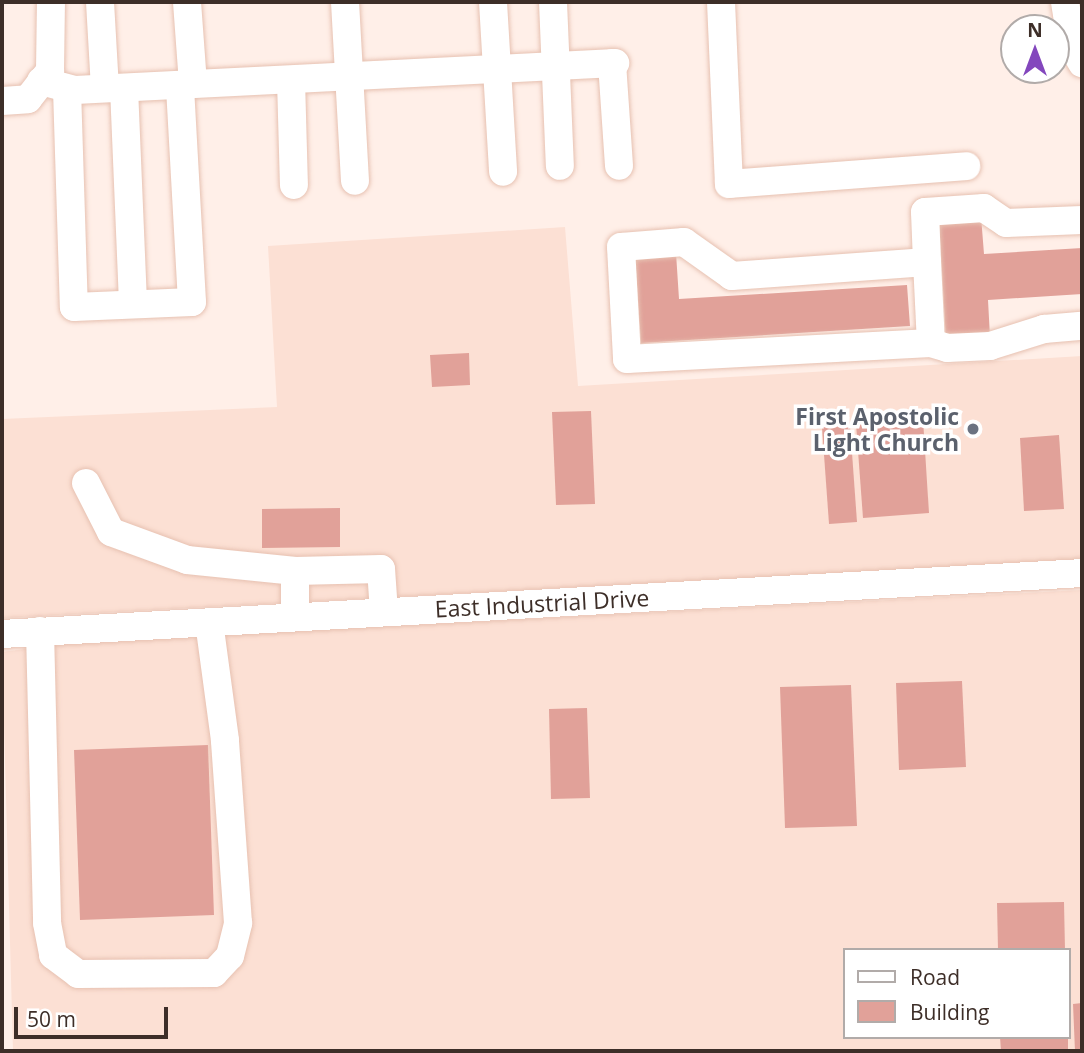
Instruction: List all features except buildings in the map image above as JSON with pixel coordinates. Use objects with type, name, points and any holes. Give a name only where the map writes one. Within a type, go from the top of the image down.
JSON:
[{"type":"street","points":[[51,2],[50,71],[54,85],[74,307],[192,302],[186,85],[187,2]]},
{"type":"street","points":[[100,2],[114,88],[133,304]]},
{"type":"street","points":[[345,2],[355,181]]},
{"type":"street","points":[[493,2],[503,172]]},
{"type":"street","points":[[553,2],[560,166]]},
{"type":"street","points":[[721,2],[729,184],[966,166]]},
{"type":"street","points":[[1065,2],[1072,46],[1082,63]]},
{"type":"street","points":[[2,102],[28,99],[54,85],[114,88],[613,63],[619,166]]},
{"type":"street","points":[[290,80],[294,184]]},
{"type":"street","points":[[931,343],[925,212],[984,208],[1006,223],[1082,220]]},
{"type":"street","points":[[927,262],[732,276],[684,242],[621,247],[627,359],[931,343],[947,348],[990,346],[1044,329],[1082,326]]},
{"type":"street","points":[[86,483],[111,532],[187,560],[295,571],[381,569],[384,612]]},
{"type":"street","points":[[295,571],[295,617]]},
{"type":"street","name":"East Industrial Drive","points":[[2,634],[1082,573]]},
{"type":"street","points":[[40,631],[47,923],[53,955],[78,974],[214,973],[230,956],[237,923],[225,740],[209,622]]},
{"type":"shaded area","points":[[565,227],[578,386],[1082,356],[1082,560],[2,618],[2,419],[277,407],[268,246]]},
{"type":"shaded area","points":[[1082,590],[1082,1051],[13,1051],[2,652],[70,643]]},
{"type":"place","name":"First Apostolic Light Church","points":[[973,429]]}]
